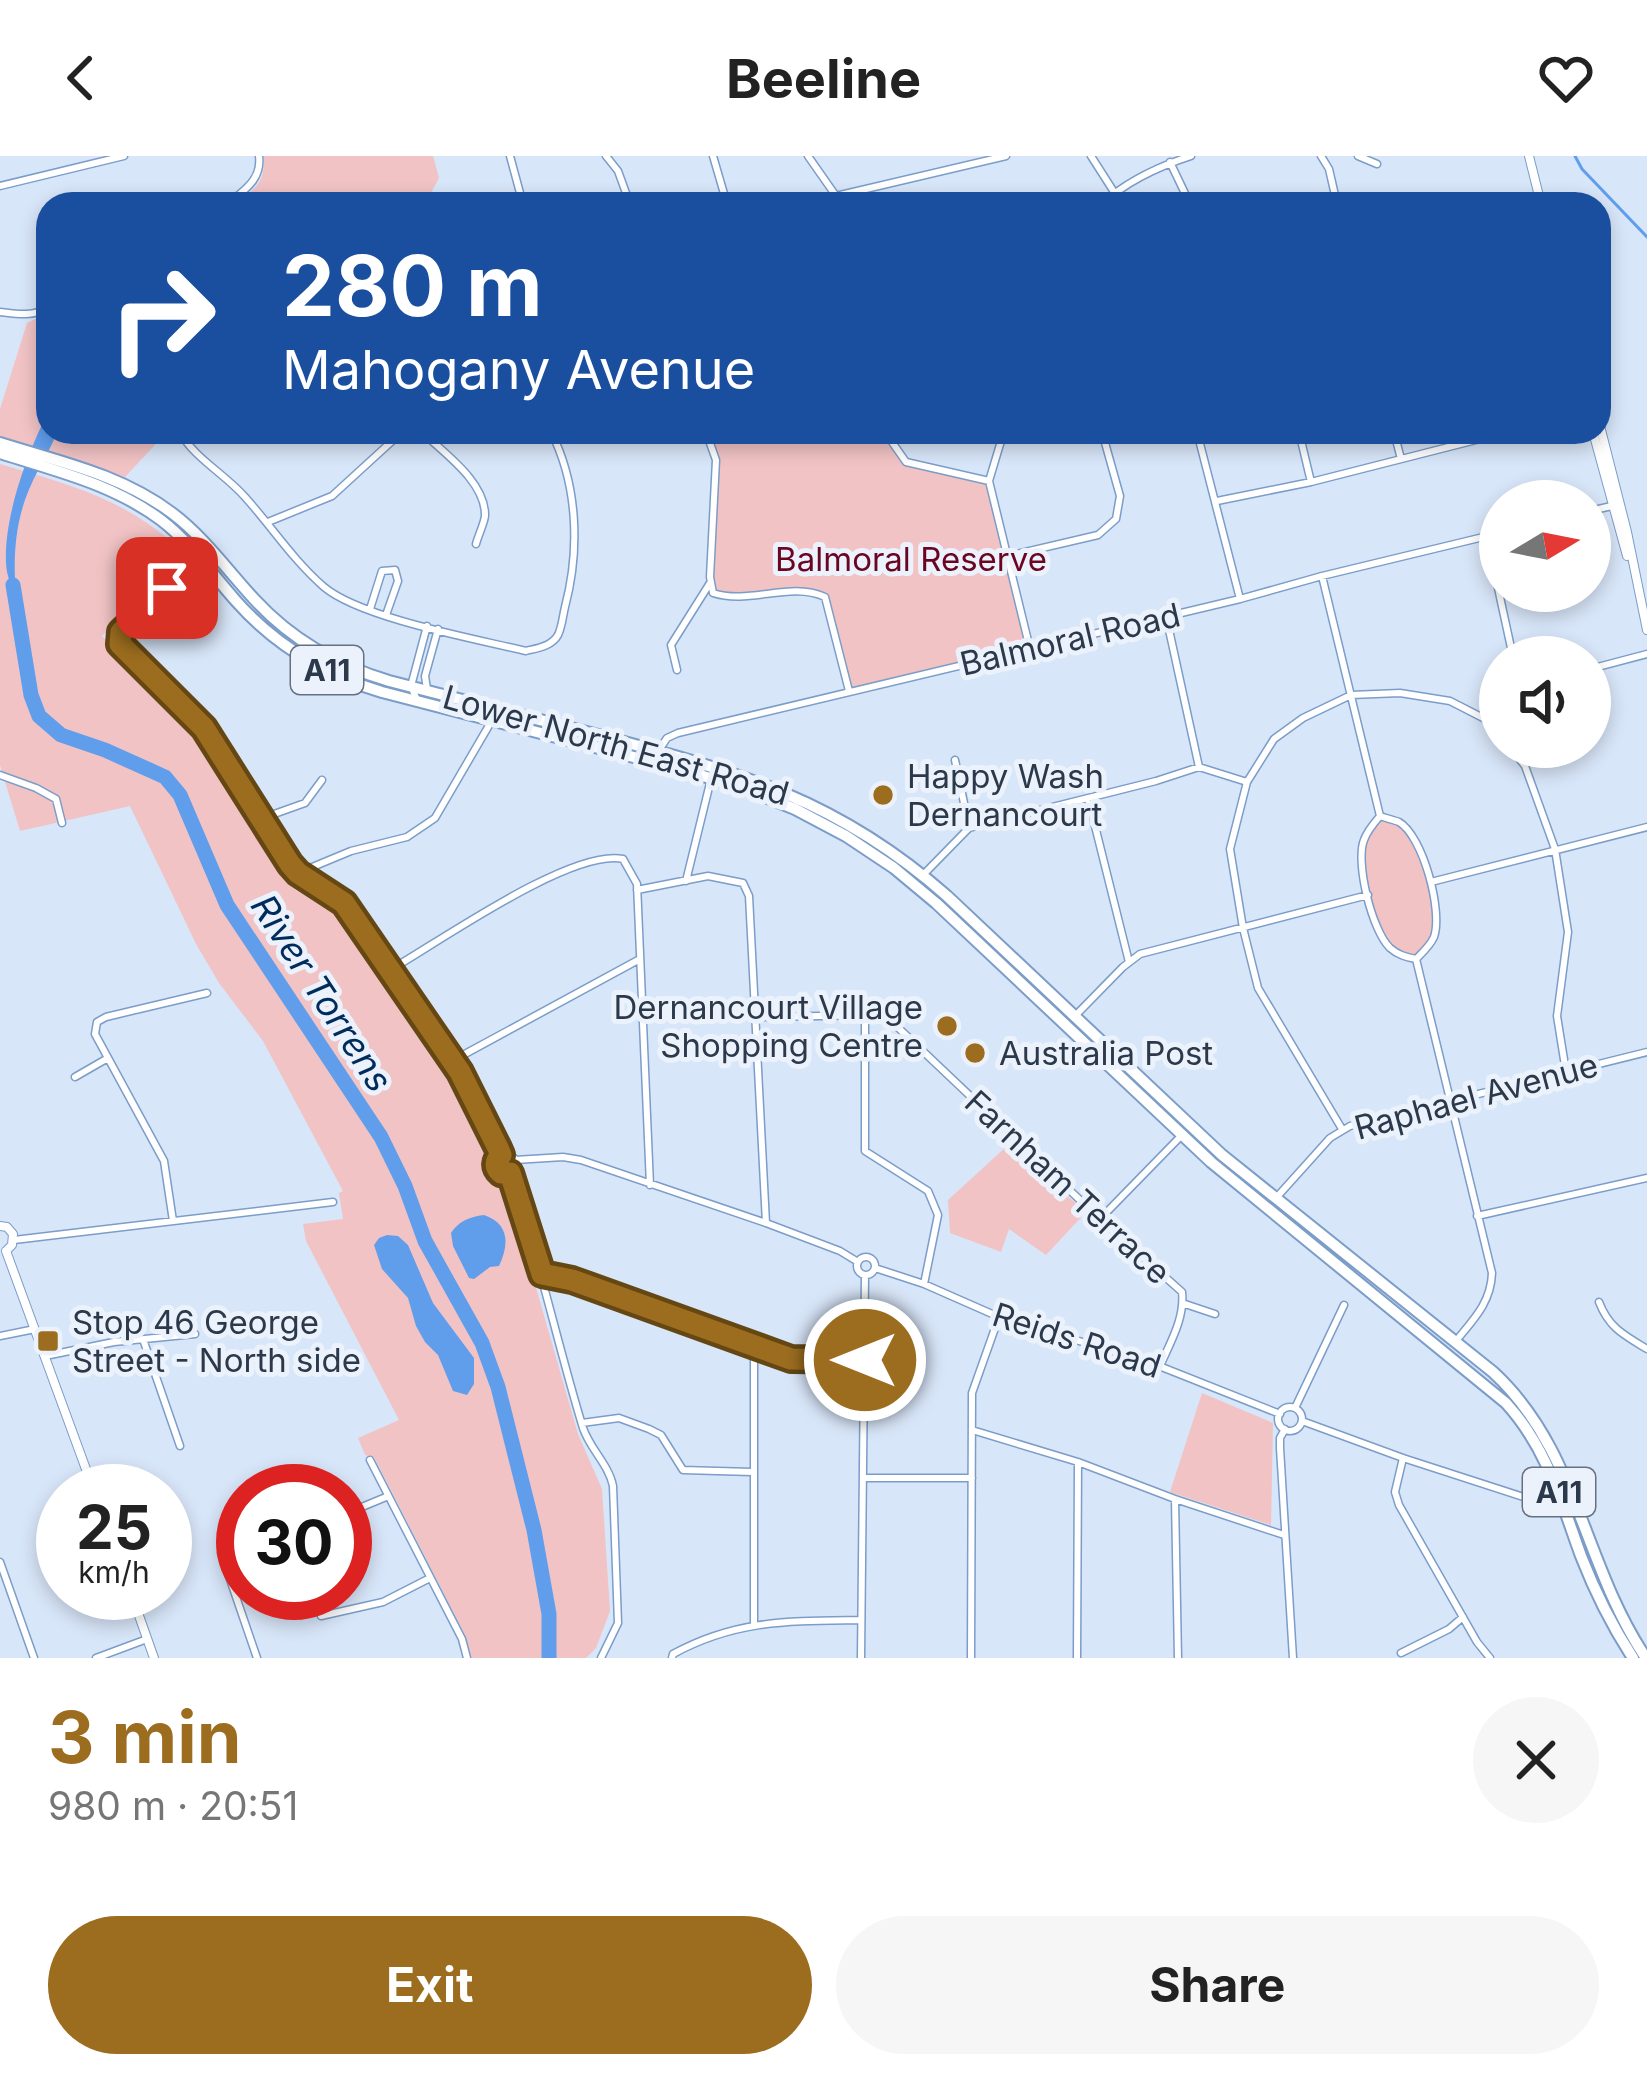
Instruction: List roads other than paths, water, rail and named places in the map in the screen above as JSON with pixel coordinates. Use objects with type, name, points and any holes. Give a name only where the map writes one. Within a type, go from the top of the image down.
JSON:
[{"type":"main road","name":"Lower North East Road","points":[[0,443],[10,453],[104,475],[143,494],[178,518],[247,613],[298,654],[348,680],[766,784],[876,840],[923,875],[1186,1131],[1496,1393],[1541,1452],[1646,1658]]},
{"type":"main road","name":"Lower North East Road","points":[[204,552],[299,639],[356,670],[411,686],[422,695]]},
{"type":"main road","name":"Lower North East Road","points":[[713,773],[795,809],[880,859],[1071,1021]]},
{"type":"main road","name":"Lower North East Road","points":[[1270,1204],[1493,1372],[1526,1407],[1549,1441],[1592,1583],[1633,1658]]},
{"type":"street","points":[[0,186],[124,156]]},
{"type":"street","points":[[242,192],[261,168],[259,156]]},
{"type":"street","points":[[510,156],[520,192]]},
{"type":"street","points":[[606,156],[626,192]]},
{"type":"street","points":[[713,156],[724,192]]},
{"type":"street","points":[[808,156],[833,192]]},
{"type":"street","points":[[853,192],[1006,156]]},
{"type":"street","points":[[1091,156],[1114,192],[1178,156]]},
{"type":"street","points":[[1170,162],[1191,156]]},
{"type":"street","points":[[1321,156],[1334,192]]},
{"type":"street","points":[[1358,156],[1377,164]]},
{"type":"street","points":[[1529,156],[1537,192]]},
{"type":"street","points":[[1170,162],[1184,192]]},
{"type":"street","points":[[0,312],[36,313]]},
{"type":"street","points":[[187,444],[222,473],[292,556],[328,590],[386,615],[526,652],[547,646],[558,636],[571,584],[574,511],[556,444]]},
{"type":"street","points":[[266,523],[332,496],[389,444]]},
{"type":"street","points":[[434,444],[478,492],[485,515],[476,544]]},
{"type":"street","points":[[710,444],[716,460],[713,593],[728,598],[809,590],[825,597],[849,692]]},
{"type":"street","points":[[893,444],[906,462],[989,481]]},
{"type":"street","points":[[1000,444],[989,481],[1030,649]]},
{"type":"street","points":[[1007,556],[1098,535],[1116,519],[1120,496],[1105,444]]},
{"type":"street","points":[[1200,444],[1240,599]]},
{"type":"street","points":[[1301,444],[1311,482]]},
{"type":"street","points":[[1397,444],[1401,459]]},
{"type":"street","points":[[1217,501],[1460,444]]},
{"type":"street","points":[[1597,444],[1616,504]]},
{"type":"street","points":[[1604,444],[1647,630]]},
{"type":"street","points":[[1611,505],[1616,504]]},
{"type":"street","name":"Balmoral Road","points":[[656,756],[667,738],[678,733],[1479,539]]},
{"type":"street","points":[[204,552],[121,632],[120,644],[204,728],[298,873],[344,903],[477,1101],[501,1155]]},
{"type":"street","points":[[370,609],[382,571],[395,570],[398,580],[386,615]]},
{"type":"street","points":[[1322,576],[1380,816],[1362,843],[1368,895],[1378,931],[1388,946],[1416,959]]},
{"type":"street","points":[[677,670],[671,645],[711,582]]},
{"type":"street","points":[[1166,616],[1199,766]]},
{"type":"street","points":[[411,686],[427,626]]},
{"type":"street","points":[[422,695],[438,629]]},
{"type":"street","points":[[1611,663],[1647,654]]},
{"type":"street","points":[[1342,1130],[1258,988],[1230,849],[1247,782],[1274,739],[1303,718],[1351,695],[1400,693],[1450,701],[1479,716]]},
{"type":"street","points":[[298,873],[351,851],[407,838],[435,818],[494,714]]},
{"type":"street","points":[[955,760],[969,828]]},
{"type":"street","points":[[923,875],[969,828],[1199,766],[1247,782]]},
{"type":"street","points":[[1526,768],[1555,849],[1568,932],[1557,1016],[1566,1072]]},
{"type":"street","points":[[686,880],[713,773]]},
{"type":"street","points":[[0,775],[56,800],[62,824]]},
{"type":"street","points":[[263,818],[305,803],[322,780]]},
{"type":"street","points":[[1088,798],[1129,962]]},
{"type":"street","points":[[1380,816],[1398,821],[1409,832],[1431,882],[1436,933],[1416,959]]},
{"type":"street","points":[[1431,882],[1647,827]]},
{"type":"street","points":[[390,970],[568,867],[623,859],[637,887],[650,1185]]},
{"type":"street","points":[[637,887],[708,876],[743,883],[749,896],[766,1223]]},
{"type":"street","points":[[1071,1021],[1140,954],[1368,895]]},
{"type":"street","points":[[452,1061],[640,959]]},
{"type":"street","points":[[1416,959],[1492,1273],[1486,1303],[1446,1353]]},
{"type":"street","points":[[173,1221],[167,1168],[95,1034],[102,1019],[207,993]]},
{"type":"street","points":[[756,1017],[865,1015],[865,1150],[928,1191],[939,1217],[924,1284]]},
{"type":"street","name":"Farnham Terrace","points":[[865,1015],[890,1021],[1182,1292],[1184,1303],[1160,1366]]},
{"type":"street","name":"Raphael Avenue","points":[[1270,1204],[1342,1130],[1647,1052]]},
{"type":"street","points":[[75,1077],[108,1058]]},
{"type":"street","points":[[1100,1219],[1186,1131]]},
{"type":"street","points":[[501,1155],[515,1160],[510,1173],[496,1168],[501,1155]]},
{"type":"street","points":[[515,1160],[581,1160],[766,1223],[858,1262]]},
{"type":"street","points":[[510,1173],[586,1436],[614,1486],[618,1623],[602,1658]]},
{"type":"street","points":[[1478,1216],[1647,1178]]},
{"type":"street","points":[[84,1464],[3,1252],[14,1240],[333,1202]]},
{"type":"street","points":[[0,1226],[11,1230],[14,1240]]},
{"type":"street","points":[[870,1257],[873,1273],[857,1270],[858,1262],[870,1257]]},
{"type":"street","name":"Reids Road","points":[[875,1268],[999,1317],[1160,1366],[1280,1414]]},
{"type":"street","points":[[542,1274],[572,1280],[791,1359],[865,1360]]},
{"type":"street","points":[[861,1658],[865,1275]]},
{"type":"street","points":[[1599,1302],[1606,1319],[1647,1349]]},
{"type":"street","points":[[1184,1303],[1215,1314]]},
{"type":"street","points":[[1295,1408],[1344,1305]]},
{"type":"street","points":[[971,1658],[972,1393],[999,1317]]},
{"type":"street","points":[[0,1336],[35,1329]]},
{"type":"street","points":[[45,1356],[195,1334]]},
{"type":"street","points":[[143,1340],[180,1446]]},
{"type":"street","points":[[754,1348],[754,1624]]},
{"type":"street","points":[[1295,1408],[1302,1421],[1294,1430],[1285,1429],[1279,1423],[1280,1414],[1295,1408]]},
{"type":"street","points":[[582,1423],[619,1418],[649,1430],[661,1436],[683,1470],[752,1472]]},
{"type":"street","points":[[1302,1421],[1545,1504],[1568,1500]]},
{"type":"street","points":[[1285,1429],[1280,1448],[1283,1534],[1293,1658]]},
{"type":"street","points":[[972,1430],[1283,1534]]},
{"type":"street","points":[[1403,1458],[1395,1492],[1399,1504],[1490,1658]]},
{"type":"street","points":[[370,1460],[462,1639],[466,1658]]},
{"type":"street","points":[[1077,1658],[1078,1462]]},
{"type":"street","points":[[864,1478],[972,1478]]},
{"type":"street","points":[[1531,1499],[1549,1494],[1557,1485]]},
{"type":"street","points":[[372,1503],[386,1497]]},
{"type":"street","points":[[1175,1499],[1178,1658]]},
{"type":"street","points":[[0,1562],[34,1658]]},
{"type":"street","points":[[372,1604],[430,1578]]},
{"type":"street","points":[[0,1594],[10,1590]]},
{"type":"street","points":[[1401,1653],[1450,1629],[1463,1617]]},
{"type":"street","points":[[140,1620],[154,1658]]},
{"type":"street","points":[[244,1620],[257,1658]]},
{"type":"street","points":[[672,1658],[695,1642],[754,1624],[861,1620]]},
{"type":"street","points":[[96,1658],[147,1639]]},
{"type":"water","points":[[36,439],[36,444],[51,444],[21,513],[16,600],[7,572],[8,534]]},
{"type":"water","points":[[484,1215],[503,1230],[505,1250],[499,1266],[474,1279],[469,1278],[453,1246],[451,1233],[465,1220]]},
{"type":"water","points":[[387,1235],[398,1236],[408,1245],[433,1303],[474,1358],[474,1384],[467,1395],[453,1391],[438,1355],[416,1326],[408,1298],[382,1269],[374,1245]]},
{"type":"waterway","points":[[1575,156],[1604,192]]},
{"type":"waterway","points":[[1611,199],[1647,237]]},
{"type":"waterway","name":"River Torrens","points":[[13,585],[31,695],[39,716],[61,735],[165,777],[180,795],[227,905],[381,1137],[425,1241],[482,1343],[498,1387],[534,1530],[549,1614],[549,1658]]},
{"type":"place","name":"Happy Wash Dernancourt","points":[[883,795]]},
{"type":"place","name":"Dernancourt Village Shopping Centre","points":[[947,1026]]},
{"type":"place","name":"Australia Post","points":[[975,1053]]},
{"type":"place","name":"Stop 46 George Street - North side","points":[[48,1341]]},
{"type":"park label","name":"Balmoral Reserve","points":[[911,559]]}]
